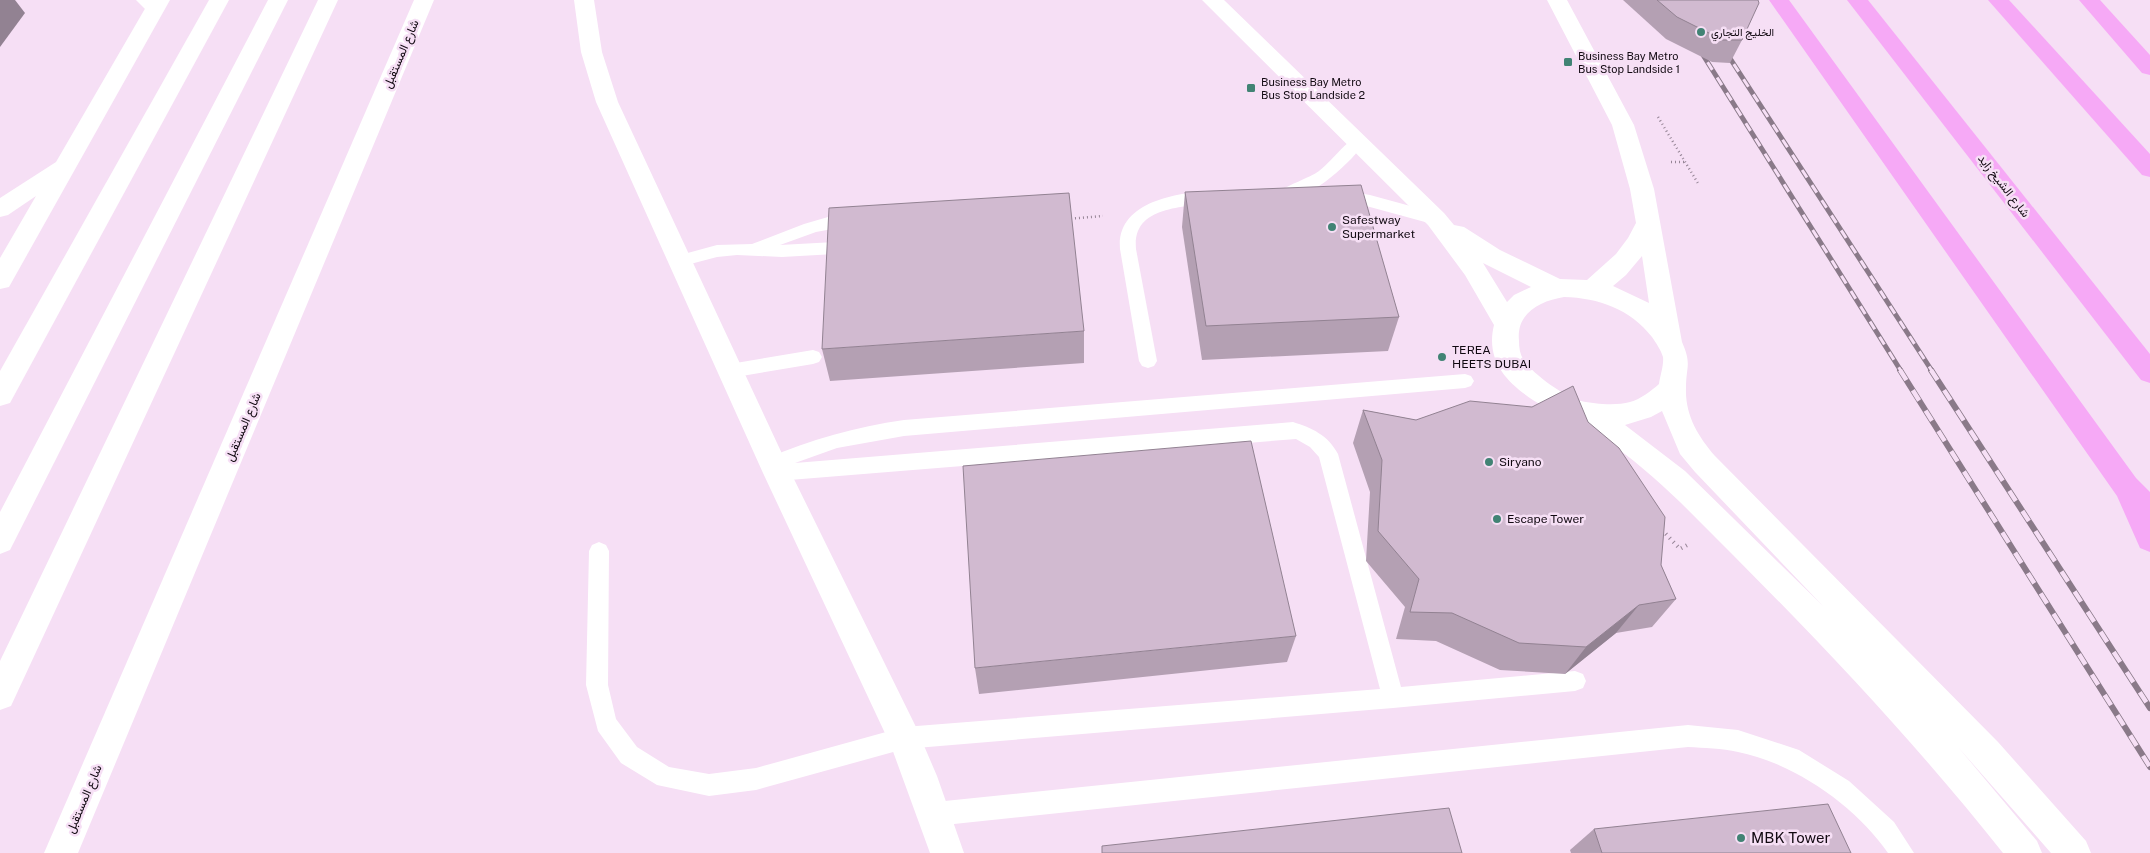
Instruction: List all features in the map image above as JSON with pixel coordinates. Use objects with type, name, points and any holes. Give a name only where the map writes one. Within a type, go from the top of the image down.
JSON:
[{"type":"highway","points":[[1779,0],[2126,486],[2150,512]]},
{"type":"highway","name":"شارع الشيخ زايد","points":[[1857,0],[2150,373]]},
{"type":"highway","points":[[1998,0],[2150,169]]},
{"type":"highway","points":[[2089,0],[2150,68]]},
{"type":"highway","points":[[2126,486],[2150,539]]},
{"type":"street","points":[[0,395],[219,0]]},
{"type":"street","points":[[0,541],[278,0]]},
{"type":"street","points":[[0,695],[328,0]]},
{"type":"street","name":"شارع المستقبل","points":[[60,853],[424,0]]},
{"type":"street","points":[[584,0],[589,45],[599,80],[679,261],[775,469],[904,738],[947,853]]},
{"type":"street","points":[[1212,0],[1436,219],[1474,269],[1506,323]]},
{"type":"street","points":[[1557,0],[1623,125],[1635,161],[1642,189],[1669,342]]},
{"type":"street","points":[[0,280],[65,165],[152,3]]},
{"type":"street","points":[[0,209],[65,165]]},
{"type":"street","points":[[1436,219],[1491,256],[1556,288]]},
{"type":"street","points":[[1592,290],[1612,275],[1628,259],[1640,242],[1648,223]]},
{"type":"street","points":[[2025,853],[1955,768],[1890,694],[1722,526],[1651,458],[1627,440],[1576,410],[1549,399],[1527,382],[1512,363],[1504,342],[1506,323],[1516,306],[1534,294],[1556,288],[1592,290],[1616,297],[1638,308],[1657,324],[1669,342],[1676,358],[1672,389],[1674,408],[1690,446],[1705,464],[1986,753],[2074,853]]},
{"type":"street","points":[[1576,410],[1605,416],[1633,413],[1655,404],[1672,389]]},
{"type":"lane","points":[[1286,194],[1317,182],[1348,154],[1357,142]]},
{"type":"lane","points":[[1268,194],[1342,196],[1370,201],[1436,219]]},
{"type":"lane","points":[[1148,362],[1129,255],[1128,240],[1134,225],[1146,213],[1163,204],[1183,199],[1222,196]]},
{"type":"lane","points":[[756,249],[802,229],[824,223],[867,219]]},
{"type":"lane","points":[[679,261],[717,251],[756,249],[782,251],[835,248]]},
{"type":"lane","points":[[730,371],[813,357]]},
{"type":"lane","points":[[775,469],[804,450],[838,439],[904,428],[1465,381]]},
{"type":"lane","points":[[775,469],[1292,430],[1308,433],[1320,442],[1328,454],[1393,698]]},
{"type":"lane","points":[[599,550],[597,685],[606,724],[629,755],[665,777],[709,785],[756,779],[904,738],[1393,698],[1575,681]]},
{"type":"lane","points":[[934,814],[1688,736],[1738,740],[1791,758],[1841,789],[1886,830],[1902,853]]},
{"type":"path","points":[[1635,161],[1685,162]]},
{"type":"path","points":[[1062,219],[1146,213]]},
{"type":"path","points":[[1660,528],[1680,549],[1722,526]]},
{"type":"building","points":[[1657,0],[1758,0],[1759,3],[1742,40],[1723,40],[1677,17]]},
{"type":"building","points":[[1361,185],[1399,317],[1206,326],[1185,192]]},
{"type":"building","points":[[1069,193],[1084,331],[822,349],[829,208]]},
{"type":"building","name":"Escape Tower","points":[[1573,386],[1588,422],[1619,448],[1665,517],[1661,565],[1676,599],[1639,605],[1586,647],[1519,643],[1452,613],[1410,612],[1419,579],[1378,531],[1382,460],[1363,410],[1416,420],[1470,401],[1532,407]]},
{"type":"building","points":[[1251,441],[1296,636],[975,668],[963,466]]},
{"type":"building","points":[[1828,804],[1851,853],[1602,853],[1594,829]]},
{"type":"building","points":[[1449,808],[1462,853],[1102,853],[1102,846]]},
{"type":"railway","points":[[1698,47],[1901,371]]},
{"type":"railway","points":[[1724,49],[1932,371]]},
{"type":"railway","points":[[1900,370],[2150,767]]},
{"type":"railway","points":[[1931,370],[2150,708]]},
{"type":"place","name":"الخليج التجاري","points":[[1701,32]]},
{"type":"place","name":"Business Bay Metro Bus Stop Landside 1","points":[[1568,62]]},
{"type":"place","name":"Business Bay Metro Bus Stop Landside 2","points":[[1251,88]]},
{"type":"place","name":"Safestway Supermarket","points":[[1332,227]]},
{"type":"place","name":"TEREA HEETS DUBAI","points":[[1442,357]]},
{"type":"place","name":"Siryano","points":[[1489,462]]},
{"type":"place","name":"Escape Tower","points":[[1497,519]]},
{"type":"place","name":"MBK Tower","points":[[1741,838]]}]
